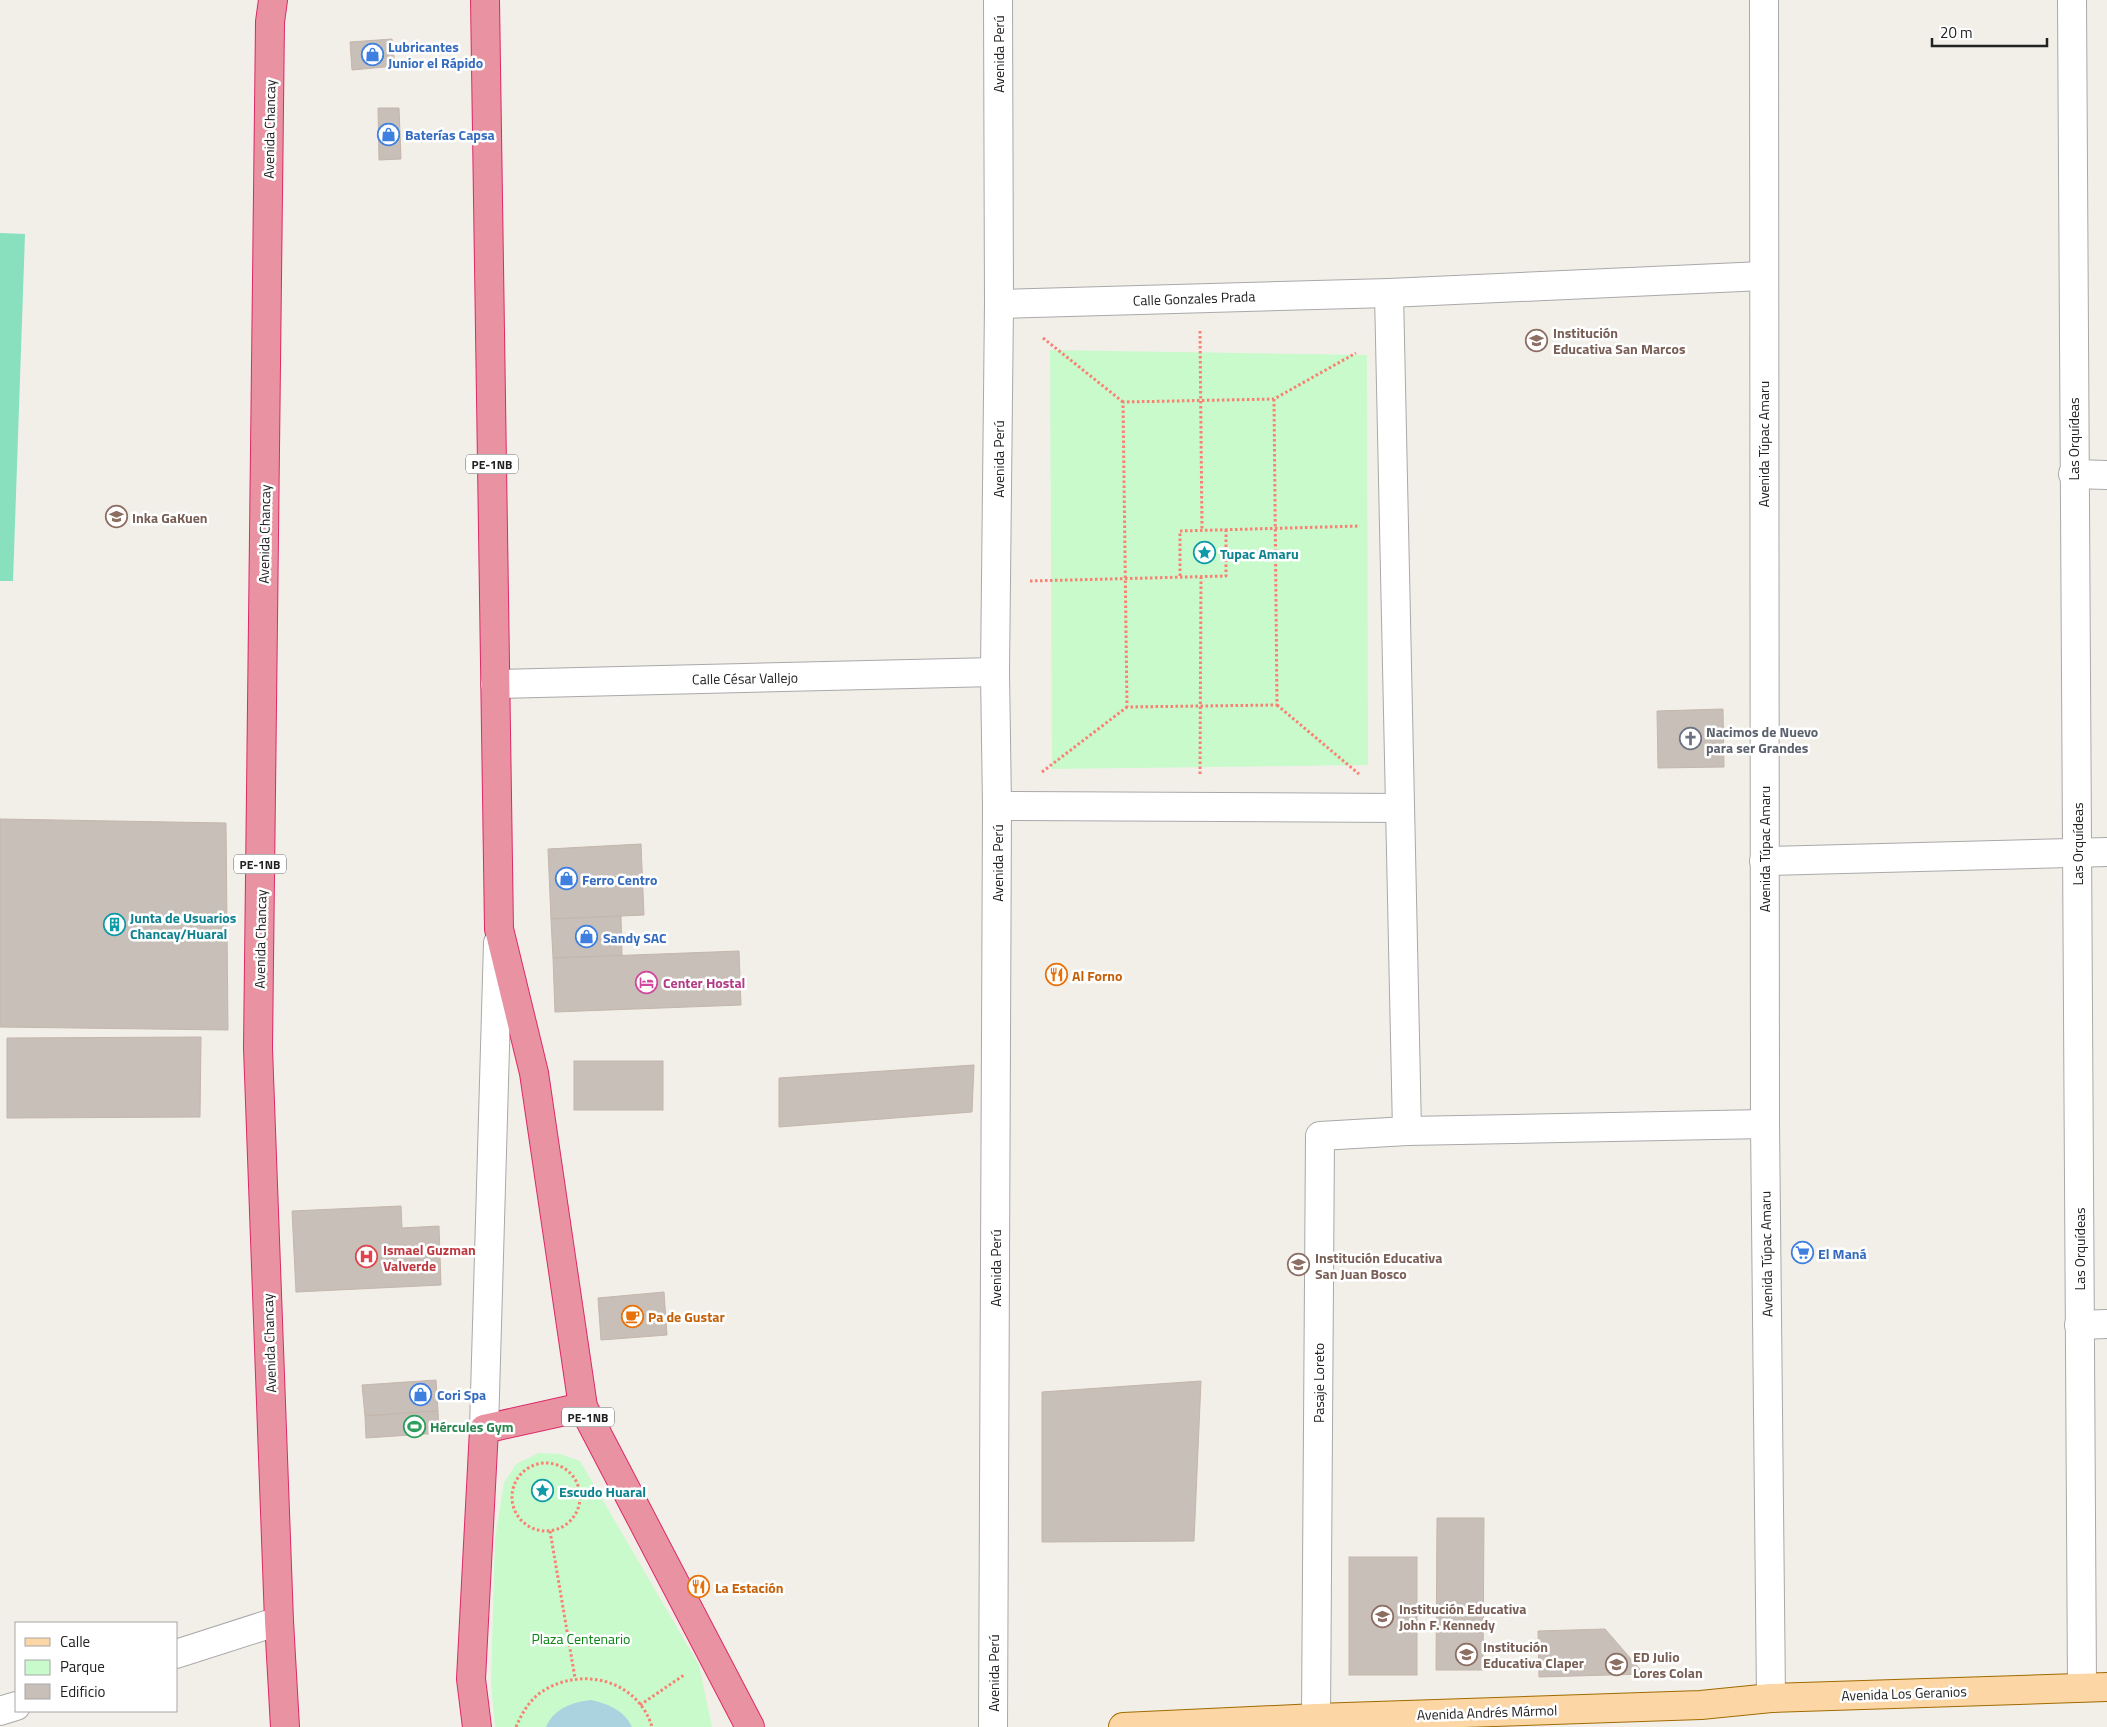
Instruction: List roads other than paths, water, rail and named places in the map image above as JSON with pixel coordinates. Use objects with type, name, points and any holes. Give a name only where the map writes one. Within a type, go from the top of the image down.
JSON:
[{"type":"highway","name":"Avenida Chancay","points":[[273,0],[270,22],[258,1048],[279,1621],[286,1727]]},
{"type":"highway","name":"PE-1NB","points":[[485,0],[499,929],[534,1072],[583,1407],[750,1727]]},
{"type":"highway","points":[[477,1727],[470,1678],[484,1429],[583,1407]]},
{"type":"main road","name":"Avenida Los Geranios","points":[[1701,1716],[1771,1698],[2095,1687]]},
{"type":"main road","name":"Avenida Andrés Mármol","points":[[1123,1727],[1316,1718],[1701,1716]]},
{"type":"main road","points":[[750,1727],[764,1727]]},
{"type":"street","name":"Avenida Perú","points":[[993,1727],[997,806],[995,672],[998,581],[999,304],[998,0]]},
{"type":"street","name":"Avenida Túpac Amaru","points":[[1764,0],[1765,1124],[1771,1698]]},
{"type":"street","name":"Las Orquídeas","points":[[2072,0],[2073,474],[2079,1325],[2095,1687]]},
{"type":"street","name":"Calle Gonzales Prada","points":[[999,304],[1390,293],[1763,276]]},
{"type":"street","points":[[1390,293],[1406,1131],[1765,1124]]},
{"type":"street","points":[[2073,474],[2107,475]]},
{"type":"street","name":"Calle César Vallejo","points":[[495,684],[995,672]]},
{"type":"street","points":[[997,806],[1400,808]]},
{"type":"street","points":[[1764,861],[2107,852]]},
{"type":"street","points":[[484,1429],[499,929]]},
{"type":"street","name":"Pasaje Loreto","points":[[1316,1718],[1320,1136],[1406,1131]]},
{"type":"street","points":[[2079,1325],[2107,1324]]},
{"type":"street","points":[[178,1653],[279,1621]]},
{"type":"street","points":[[0,1711],[15,1706]]},
{"type":"water","points":[[591,1700],[620,1712],[632,1727],[546,1727],[549,1720],[565,1707]]},
{"type":"place","name":"Lubricantes Junior el Rápido","points":[[372,54]]},
{"type":"place","name":"Baterías Capsa","points":[[389,134]]},
{"type":"place","name":"Institución Educativa San Marcos","points":[[1537,340]]},
{"type":"place","name":"Inka GaKuen","points":[[116,517]]},
{"type":"place","name":"Tupac Amaru","points":[[1204,553]]},
{"type":"place","name":"Nacimos de Nuevo para ser Grandes","points":[[1690,739]]},
{"type":"place","name":"Ferro Centro","points":[[566,879]]},
{"type":"place","name":"Junta de Usuarios Chancay/Huaral","points":[[114,925]]},
{"type":"place","name":"Sandy SAC","points":[[587,937]]},
{"type":"place","name":"Al Forno","points":[[1056,975]]},
{"type":"place","name":"Center Hostal","points":[[647,982]]},
{"type":"place","name":"El Maná","points":[[1802,1253]]},
{"type":"place","name":"Ismael Guzman Valverde","points":[[367,1257]]},
{"type":"place","name":"Institución Educativa San Juan Bosco","points":[[1299,1265]]},
{"type":"place","name":"Pa de Gustar","points":[[632,1316]]},
{"type":"place","name":"Cori Spa","points":[[421,1394]]},
{"type":"place","name":"Hércules Gym","points":[[414,1426]]},
{"type":"place","name":"Escudo Huaral","points":[[543,1491]]},
{"type":"place","name":"La Estación","points":[[699,1587]]},
{"type":"place","name":"Institución Educativa John F. Kennedy","points":[[1383,1616]]},
{"type":"place","name":"Institución Educativa Claper","points":[[1467,1654]]},
{"type":"place","name":"ED Julio Lores Colan","points":[[1617,1664]]},
{"type":"park label","name":"Plaza Centenario","points":[[581,1638]]}]
